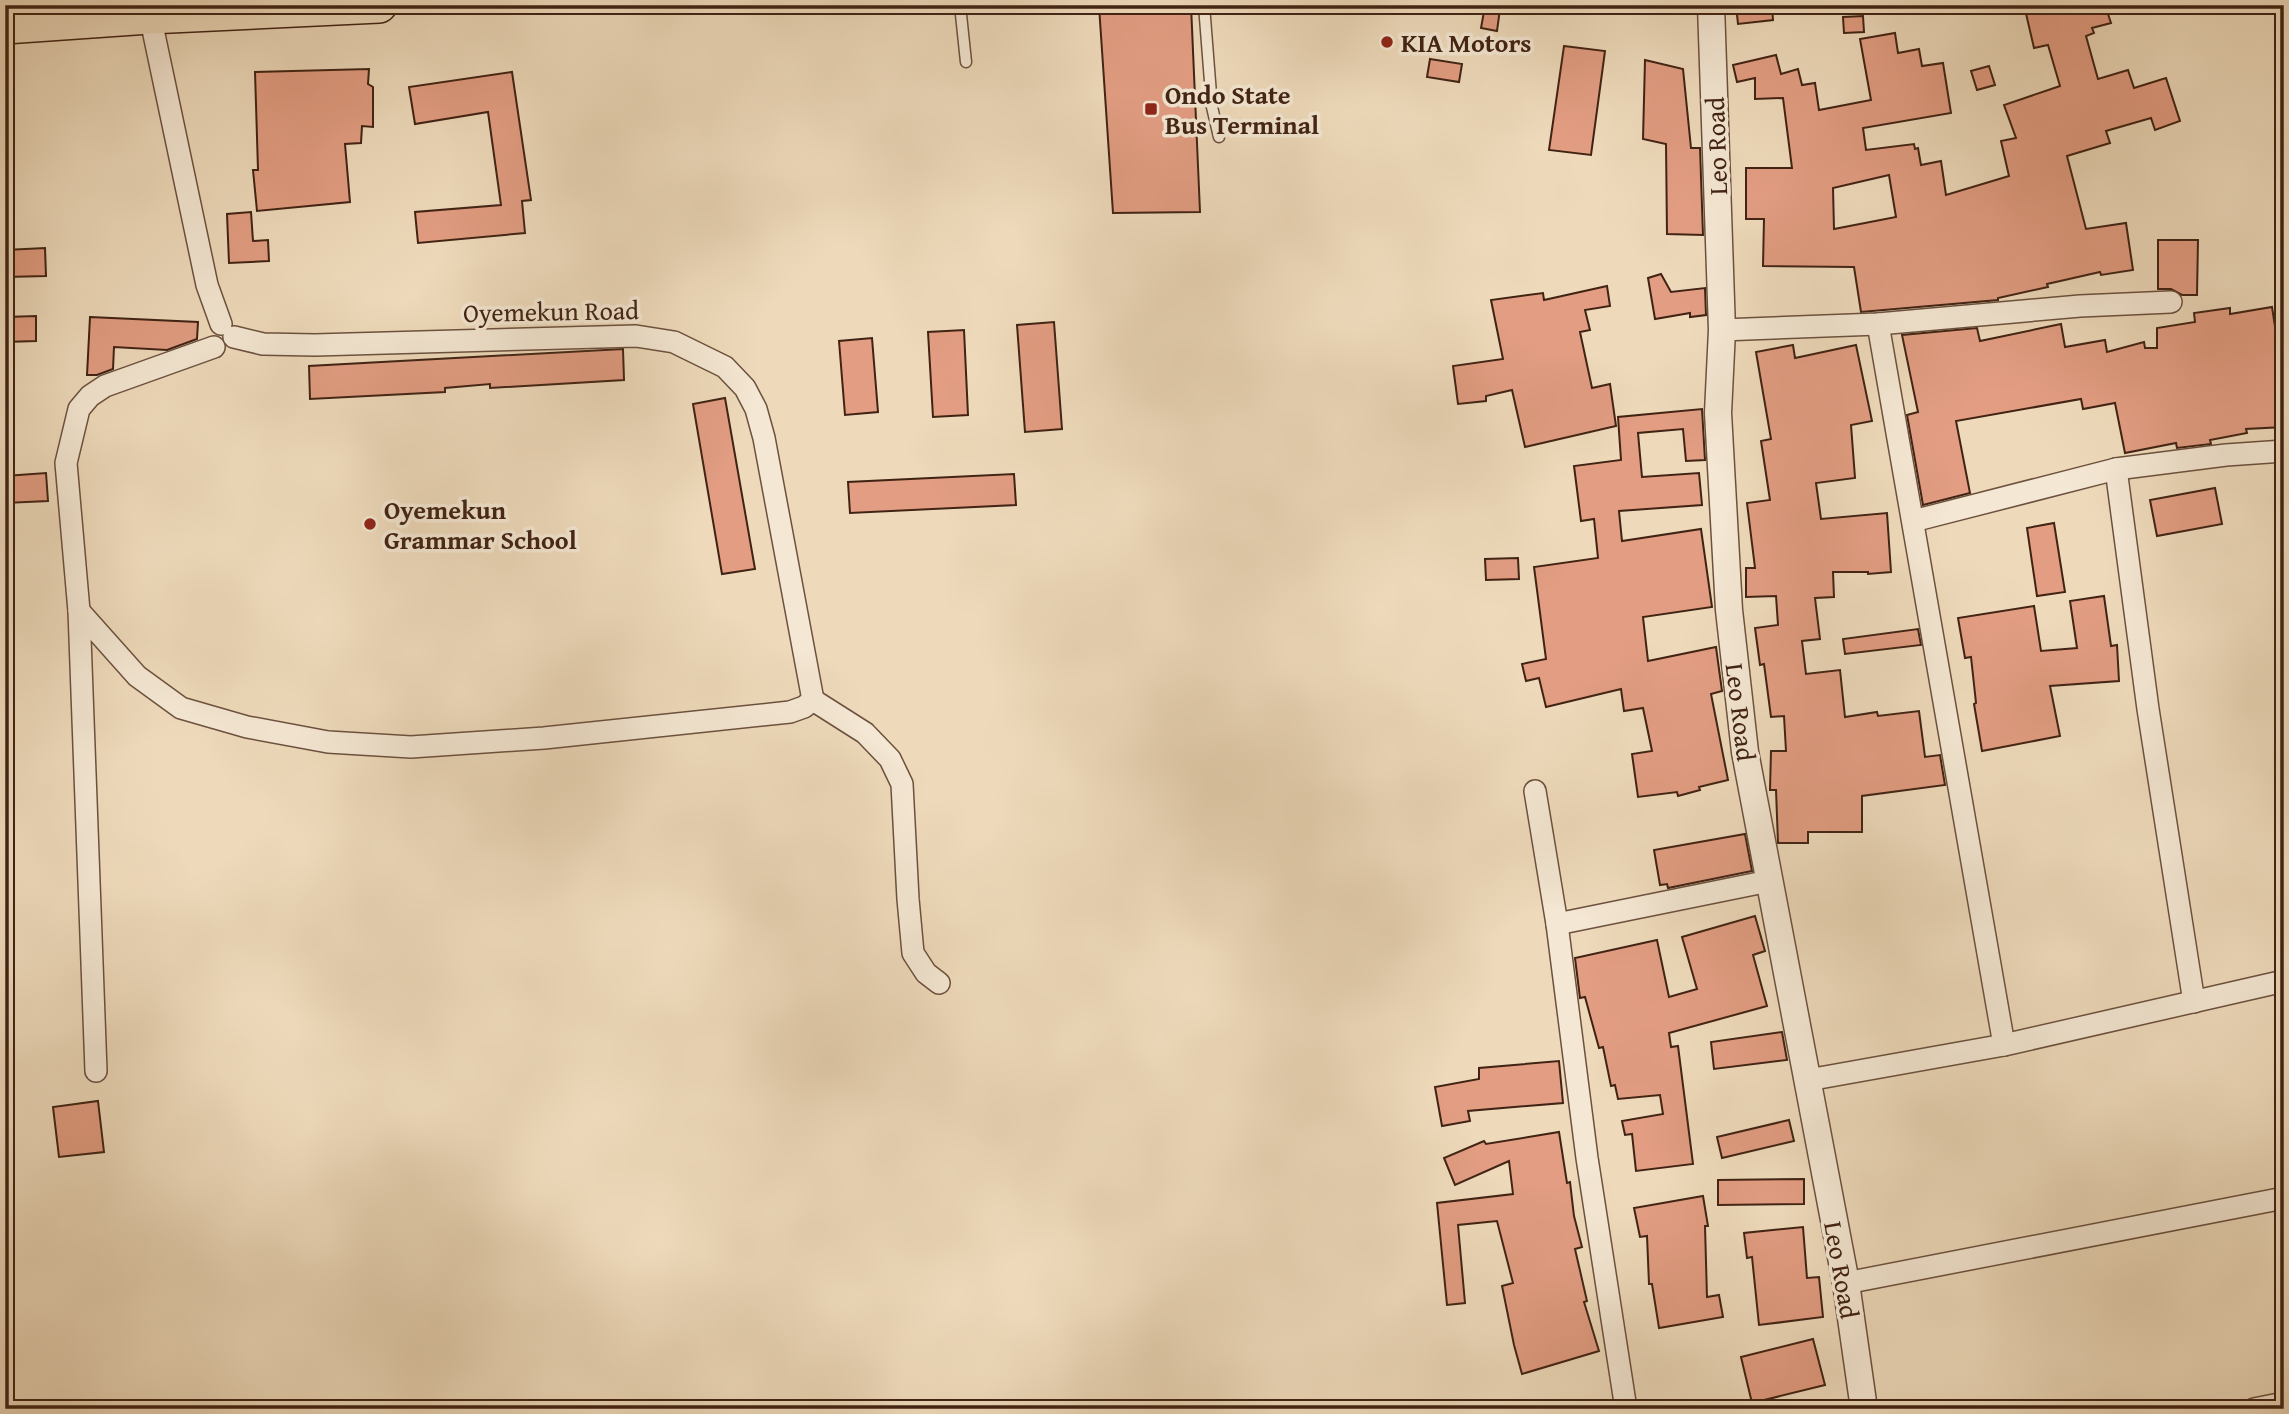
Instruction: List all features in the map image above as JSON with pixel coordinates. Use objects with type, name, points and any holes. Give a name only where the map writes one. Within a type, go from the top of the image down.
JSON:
[{"type":"main road","points":[[5,26],[148,11],[379,5]]},
{"type":"street","name":"Leo Road","points":[[1711,5],[1722,330],[1719,427],[1729,610],[1745,752],[1846,1283],[1864,1409]]},
{"type":"street","points":[[148,11],[207,285],[228,331]]},
{"type":"street","points":[[1722,330],[1878,324],[2080,306],[2171,302]]},
{"type":"street","points":[[1878,324],[2004,1045]]},
{"type":"street","points":[[96,1071],[79,611],[66,463],[79,409],[90,396],[105,386],[214,346],[210,343],[209,332],[216,325],[228,331]]},
{"type":"street","name":"Oyemekun Road","points":[[228,331],[263,344],[315,345],[636,336],[674,342],[725,367],[745,388],[759,419],[813,700]]},
{"type":"street","points":[[1913,520],[2116,469],[2226,454],[2284,450]]},
{"type":"street","points":[[2116,469],[2148,709],[2194,1002]]},
{"type":"street","points":[[79,611],[137,676],[181,708],[247,727],[328,742],[411,747],[544,737],[790,712],[804,708],[813,700],[865,733],[890,759],[902,784],[913,953],[926,973],[939,983]]},
{"type":"street","points":[[1535,791],[1557,923],[1587,1158],[1626,1409]]},
{"type":"street","points":[[1557,923],[1769,881]]},
{"type":"street","points":[[1808,1080],[2004,1045],[2284,981]]},
{"type":"street","points":[[1846,1283],[2284,1198]]},
{"type":"street","points":[[2254,1409],[2284,1403]]},
{"type":"lane","points":[[960,5],[966,62]]},
{"type":"lane","points":[[1203,5],[1212,107],[1219,137]]},
{"type":"building","name":"Ondo State Bus Terminal","points":[[1191,5],[1200,212],[1113,213],[1099,6]]},
{"type":"building","points":[[1736,5],[1772,5],[1773,20],[1738,24]]},
{"type":"building","points":[[2024,5],[2105,5],[2111,23],[2092,28],[2094,33],[2086,36],[2098,79],[2128,70],[2134,88],[2166,78],[2180,121],[2155,130],[2151,118],[2106,131],[2110,143],[2067,156],[2086,229],[2126,223],[2133,270],[2101,275],[2100,272],[2047,284],[2048,287],[1998,300],[1861,312],[1854,267],[1763,266],[1764,219],[1746,219],[1746,168],[1792,168],[1783,98],[1755,99],[1755,78],[1737,82],[1733,65],[1776,55],[1781,74],[1798,69],[1802,85],[1815,83],[1819,110],[1871,100],[1860,39],[1895,33],[1898,53],[1919,49],[1922,66],[1943,63],[1951,113],[1863,128],[1866,150],[1914,144],[1915,149],[1918,148],[1921,165],[1941,161],[1946,195],[2009,176],[2001,141],[2016,138],[2004,105],[2060,86],[2048,45],[2034,48]],"holes":[[[1889,175],[1896,217],[1834,229],[1833,188]]]},
{"type":"building","points":[[1485,6],[1500,9],[1497,31],[1481,28]]},
{"type":"building","points":[[1863,16],[1864,32],[1844,33],[1843,17]]},
{"type":"building","points":[[1564,46],[1605,51],[1591,155],[1549,150]]},
{"type":"building","points":[[1430,59],[1462,64],[1459,82],[1427,77]]},
{"type":"building","points":[[1645,60],[1683,69],[1691,148],[1700,148],[1703,235],[1667,234],[1666,144],[1643,139]]},
{"type":"building","points":[[1989,66],[1995,85],[1977,90],[1971,71]]},
{"type":"building","points":[[369,69],[368,84],[373,87],[373,127],[362,126],[361,143],[345,144],[350,202],[257,211],[253,170],[258,170],[255,72]]},
{"type":"building","points":[[512,72],[531,200],[522,201],[525,233],[418,243],[415,212],[501,205],[488,112],[415,124],[409,87]]},
{"type":"building","points":[[251,212],[253,241],[268,240],[269,261],[229,263],[227,214]]},
{"type":"building","points":[[2158,240],[2198,240],[2197,295],[2182,295],[2171,289],[2158,289]]},
{"type":"building","points":[[45,248],[46,276],[5,277],[5,250]]},
{"type":"building","points":[[1661,274],[1671,292],[1705,288],[1706,315],[1690,317],[1690,313],[1655,319],[1648,278]]},
{"type":"building","points":[[1607,286],[1610,306],[1585,310],[1590,330],[1580,332],[1592,388],[1610,384],[1616,426],[1525,447],[1512,390],[1486,396],[1486,401],[1458,404],[1453,366],[1503,359],[1491,300],[1543,293],[1544,300]]},
{"type":"building","points":[[2272,307],[2276,333],[2284,332],[2284,354],[2280,354],[2284,427],[2246,429],[2247,433],[2210,440],[2211,444],[2177,448],[2176,443],[2125,453],[2115,403],[2083,409],[2081,399],[1956,421],[1970,493],[1923,505],[1907,415],[1918,412],[1902,335],[1977,328],[1980,341],[2061,324],[2065,347],[2105,340],[2107,352],[2144,342],[2145,348],[2157,348],[2157,328],[2195,322],[2194,313],[2230,308],[2230,314]]},
{"type":"building","points":[[36,316],[36,341],[5,342],[5,317]]},
{"type":"building","points":[[90,317],[198,322],[197,339],[167,350],[114,347],[113,369],[97,375],[87,375]]},
{"type":"building","points":[[1054,322],[1062,429],[1025,432],[1017,325]]},
{"type":"building","points":[[964,330],[968,415],[933,417],[928,332]]},
{"type":"building","points":[[872,338],[878,412],[845,415],[839,341]]},
{"type":"building","points":[[1793,345],[1795,358],[1856,345],[1872,421],[1851,425],[1855,478],[1816,483],[1821,519],[1887,513],[1891,572],[1833,572],[1834,597],[1815,598],[1820,639],[1802,641],[1806,674],[1840,670],[1845,717],[1877,712],[1878,716],[1919,711],[1925,757],[1940,755],[1945,785],[1862,796],[1862,832],[1808,832],[1808,843],[1778,843],[1776,790],[1770,790],[1771,751],[1786,751],[1784,716],[1771,717],[1764,664],[1760,665],[1755,628],[1778,625],[1776,596],[1746,597],[1746,568],[1755,568],[1747,503],[1770,500],[1761,441],[1771,439],[1756,352]]},
{"type":"building","points":[[623,349],[624,380],[490,388],[490,384],[445,388],[445,392],[310,399],[309,366]]},
{"type":"building","points":[[725,398],[755,569],[722,574],[693,404]]},
{"type":"building","points":[[1702,409],[1705,460],[1686,461],[1683,429],[1638,433],[1642,477],[1699,473],[1702,505],[1619,511],[1622,541],[1701,529],[1712,607],[1643,617],[1648,661],[1716,647],[1722,691],[1711,694],[1728,780],[1699,787],[1700,790],[1678,796],[1677,792],[1638,797],[1632,754],[1652,751],[1643,708],[1624,711],[1621,689],[1546,707],[1539,678],[1526,681],[1522,664],[1546,659],[1534,567],[1598,558],[1594,519],[1581,521],[1574,466],[1621,460],[1618,417]]},
{"type":"building","points":[[46,473],[48,501],[5,503],[5,476]]},
{"type":"building","points":[[1014,474],[1016,505],[850,513],[848,482]]},
{"type":"building","points":[[2215,488],[2222,524],[2157,536],[2150,500]]},
{"type":"building","points":[[2054,523],[2065,592],[2037,596],[2027,528]]},
{"type":"building","points":[[1518,558],[1519,579],[1486,580],[1485,559]]},
{"type":"building","points":[[2104,596],[2111,646],[2117,645],[2119,681],[2050,686],[2060,736],[1982,751],[1974,704],[1971,657],[1965,658],[1958,618],[2034,606],[2041,651],[2077,648],[2070,601]]},
{"type":"building","points":[[1918,629],[1921,645],[1845,654],[1843,639]]},
{"type":"building","points":[[1745,834],[1752,871],[1668,888],[1667,884],[1660,885],[1654,850]]},
{"type":"building","points":[[1755,916],[1765,951],[1753,955],[1767,1006],[1669,1033],[1671,1047],[1678,1046],[1693,1164],[1636,1171],[1632,1134],[1625,1135],[1622,1121],[1663,1114],[1660,1095],[1618,1099],[1615,1085],[1611,1086],[1603,1047],[1599,1048],[1585,997],[1580,998],[1575,958],[1657,940],[1669,997],[1697,989],[1682,937]]},
{"type":"building","points":[[1782,1032],[1787,1060],[1714,1069],[1711,1042]]},
{"type":"building","points":[[1559,1061],[1563,1103],[1468,1111],[1470,1121],[1442,1126],[1435,1087],[1479,1079],[1479,1068]]},
{"type":"building","points":[[98,1101],[104,1152],[59,1157],[53,1107]]},
{"type":"building","points":[[1789,1120],[1794,1141],[1722,1158],[1717,1137]]},
{"type":"building","points":[[1559,1132],[1567,1183],[1570,1182],[1574,1216],[1582,1247],[1575,1249],[1587,1301],[1584,1302],[1599,1351],[1522,1374],[1502,1286],[1513,1283],[1497,1221],[1458,1225],[1465,1303],[1447,1305],[1437,1203],[1513,1194],[1509,1161],[1455,1185],[1444,1158],[1484,1141],[1486,1144]]},
{"type":"building","points":[[1804,1179],[1804,1204],[1718,1205],[1718,1180]]},
{"type":"building","points":[[1703,1196],[1708,1226],[1705,1226],[1707,1297],[1719,1295],[1723,1317],[1659,1328],[1652,1284],[1649,1284],[1647,1236],[1640,1237],[1634,1208]]},
{"type":"building","points":[[1803,1227],[1807,1278],[1819,1277],[1823,1317],[1759,1325],[1752,1257],[1747,1258],[1744,1233]]},
{"type":"building","points":[[1813,1339],[1825,1385],[1752,1403],[1741,1357]]},
{"type":"place","name":"KIA Motors","points":[[1387,42]]},
{"type":"place","name":"Ondo State Bus Terminal","points":[[1151,109]]},
{"type":"place","name":"Oyemekun Grammar School","points":[[370,524]]}]
